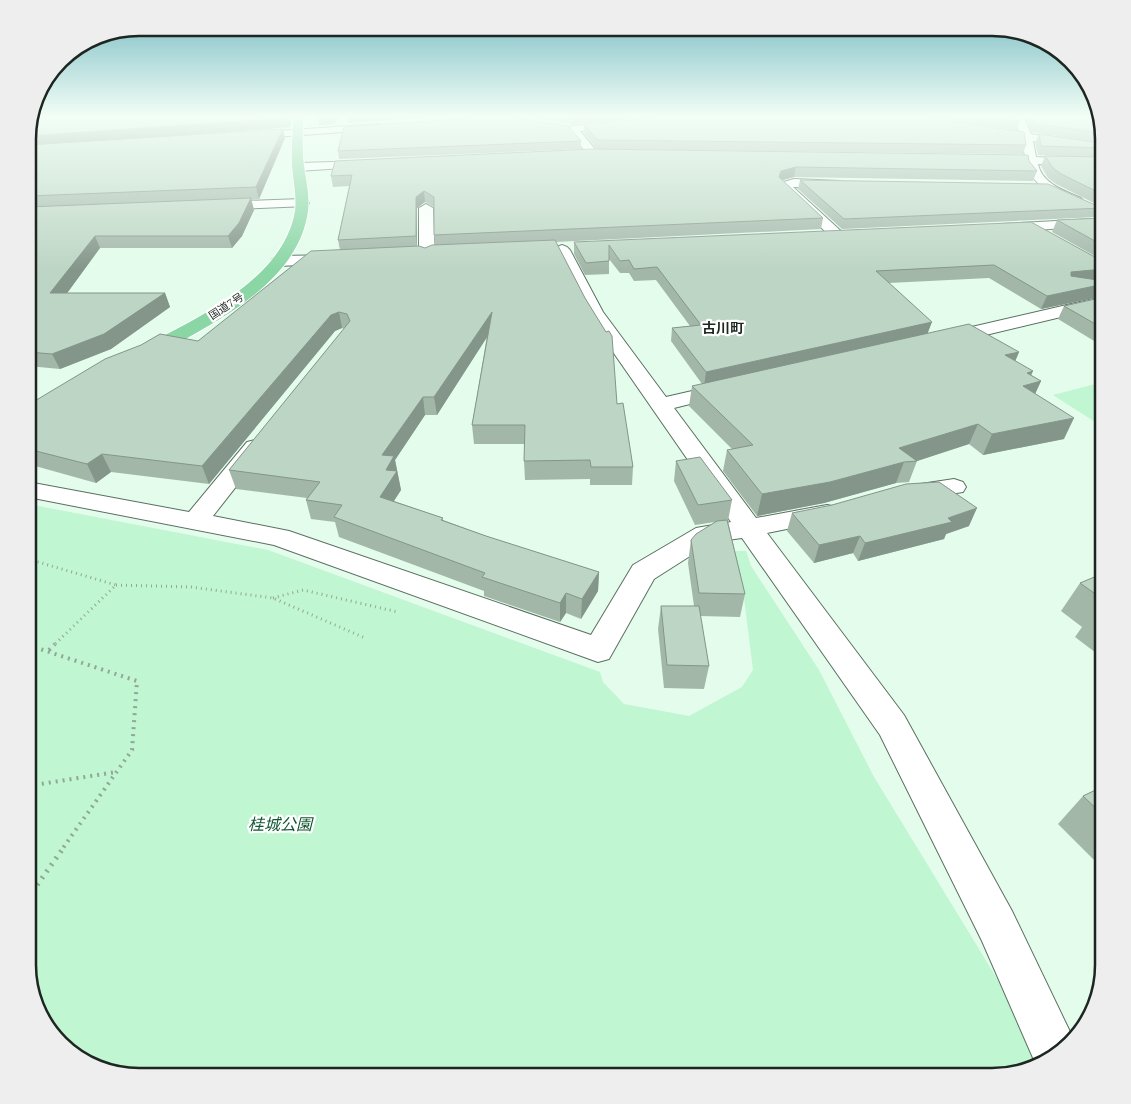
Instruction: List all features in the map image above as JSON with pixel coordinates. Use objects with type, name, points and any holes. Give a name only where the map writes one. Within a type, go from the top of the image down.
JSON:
[{"type":"highway","name":"国道7号","points":[[124,363],[140,356],[238,299],[264,278],[279,261],[296,233],[301,216],[302,203],[302,187],[298,168]]},
{"type":"street","points":[[1032,168],[1047,188]]},
{"type":"street","points":[[818,237],[843,235],[781,183],[853,184]]},
{"type":"street","points":[[1028,187],[1047,188],[1087,206]]},
{"type":"street","points":[[203,206],[302,203]]},
{"type":"street","points":[[426,208],[427,256]]},
{"type":"street","points":[[991,228],[1095,223]]},
{"type":"street","points":[[1029,226],[1053,240]]},
{"type":"street","points":[[543,250],[581,248]]},
{"type":"street","points":[[562,250],[596,313],[660,405],[892,725],[997,926],[1053,1047]]},
{"type":"street","points":[[409,257],[446,255]]},
{"type":"street","points":[[279,261],[354,259]]},
{"type":"street","points":[[925,344],[1095,304]]},
{"type":"street","points":[[660,405],[745,385]]},
{"type":"street","points":[[195,522],[269,429]]},
{"type":"street","points":[[888,496],[954,487]]},
{"type":"street","points":[[36,492],[279,537],[598,650],[643,572],[705,534],[749,528],[853,506]]},
{"type":"path","points":[[36,561],[116,585],[192,587],[273,598],[365,638]]},
{"type":"path","points":[[49,650],[116,585]]},
{"type":"path","points":[[273,598],[303,590],[396,614],[418,586]]},
{"type":"path","points":[[36,647],[137,681],[132,750],[36,887]]},
{"type":"path","points":[[36,785],[117,772]]},
{"type":"green space","points":[[1095,384],[1095,422],[1053,395]]},
{"type":"green space","name":"桂城公園","points":[[36,506],[268,550],[600,672],[603,682],[624,704],[689,716],[742,687],[753,670],[744,598],[732,551],[746,551],[751,566],[819,670],[874,777],[1026,1026],[1037,1057],[1012,1066],[992,1068],[139,1068],[119,1066],[88,1054],[62,1033],[50,1016],[42,998],[37,978]]},
{"type":"building","points":[[36,168],[265,168],[256,187],[36,196]]},
{"type":"building","points":[[333,168],[794,168],[781,171],[779,177],[823,218],[434,235],[434,197],[424,191],[416,197],[416,236],[338,240],[352,175],[331,176]]},
{"type":"building","points":[[827,168],[1034,168],[1037,171]]},
{"type":"building","points":[[1053,168],[1095,168],[1095,191],[1061,174]]},
{"type":"building","points":[[800,180],[1048,184],[1095,205],[1095,208],[844,219]]},
{"type":"building","points":[[251,198],[239,223],[228,236],[95,236],[50,293],[165,293],[104,334],[52,354],[36,353],[36,207]]},
{"type":"building","points":[[1095,218],[1095,241],[1057,220]]},
{"type":"building","points":[[1031,222],[1095,257],[1095,270],[1071,272],[1071,276],[1095,280],[1095,286],[1047,296],[994,265],[876,271],[932,322],[706,372],[672,328],[701,325],[657,267],[634,269],[629,260],[620,261],[609,245],[609,261],[586,263],[574,242]]},
{"type":"building","points":[[555,240],[585,298],[606,332],[609,331],[612,336],[617,404],[623,403],[633,467],[591,467],[590,460],[524,461],[525,425],[472,425],[492,312],[434,397],[423,397],[382,455],[394,456],[386,470],[397,471],[380,497],[443,518],[441,520],[486,536],[599,572],[582,599],[566,593],[560,603],[482,577],[485,573],[334,517],[342,505],[306,500],[320,482],[229,470],[350,321],[347,314],[339,312],[331,315],[202,466],[102,454],[87,464],[36,451],[36,400],[105,359],[141,345],[160,334],[198,341],[311,251],[419,246],[425,248],[432,245]]},
{"type":"building","points":[[1095,299],[1095,324],[1064,306]]},
{"type":"building","points":[[969,324],[1019,352],[1005,355],[1033,371],[1027,373],[1041,381],[1023,386],[1074,418],[992,434],[978,424],[899,448],[917,461],[904,462],[830,482],[762,494],[727,450],[753,445],[692,386]]},
{"type":"building","points":[[700,457],[732,500],[698,505],[676,461]]},
{"type":"building","points":[[939,482],[977,508],[948,518],[952,522],[865,543],[860,536],[819,545],[792,513],[832,505],[906,484]]},
{"type":"building","points":[[727,520],[745,594],[699,593],[691,540],[696,534],[717,521]]},
{"type":"building","points":[[1095,577],[1095,594],[1080,583]]},
{"type":"building","points":[[661,606],[699,606],[709,666],[667,665]]},
{"type":"building","points":[[1095,790],[1095,807],[1083,796]]},
{"type":"district","name":"古川町","points":[[723,327]]}]
